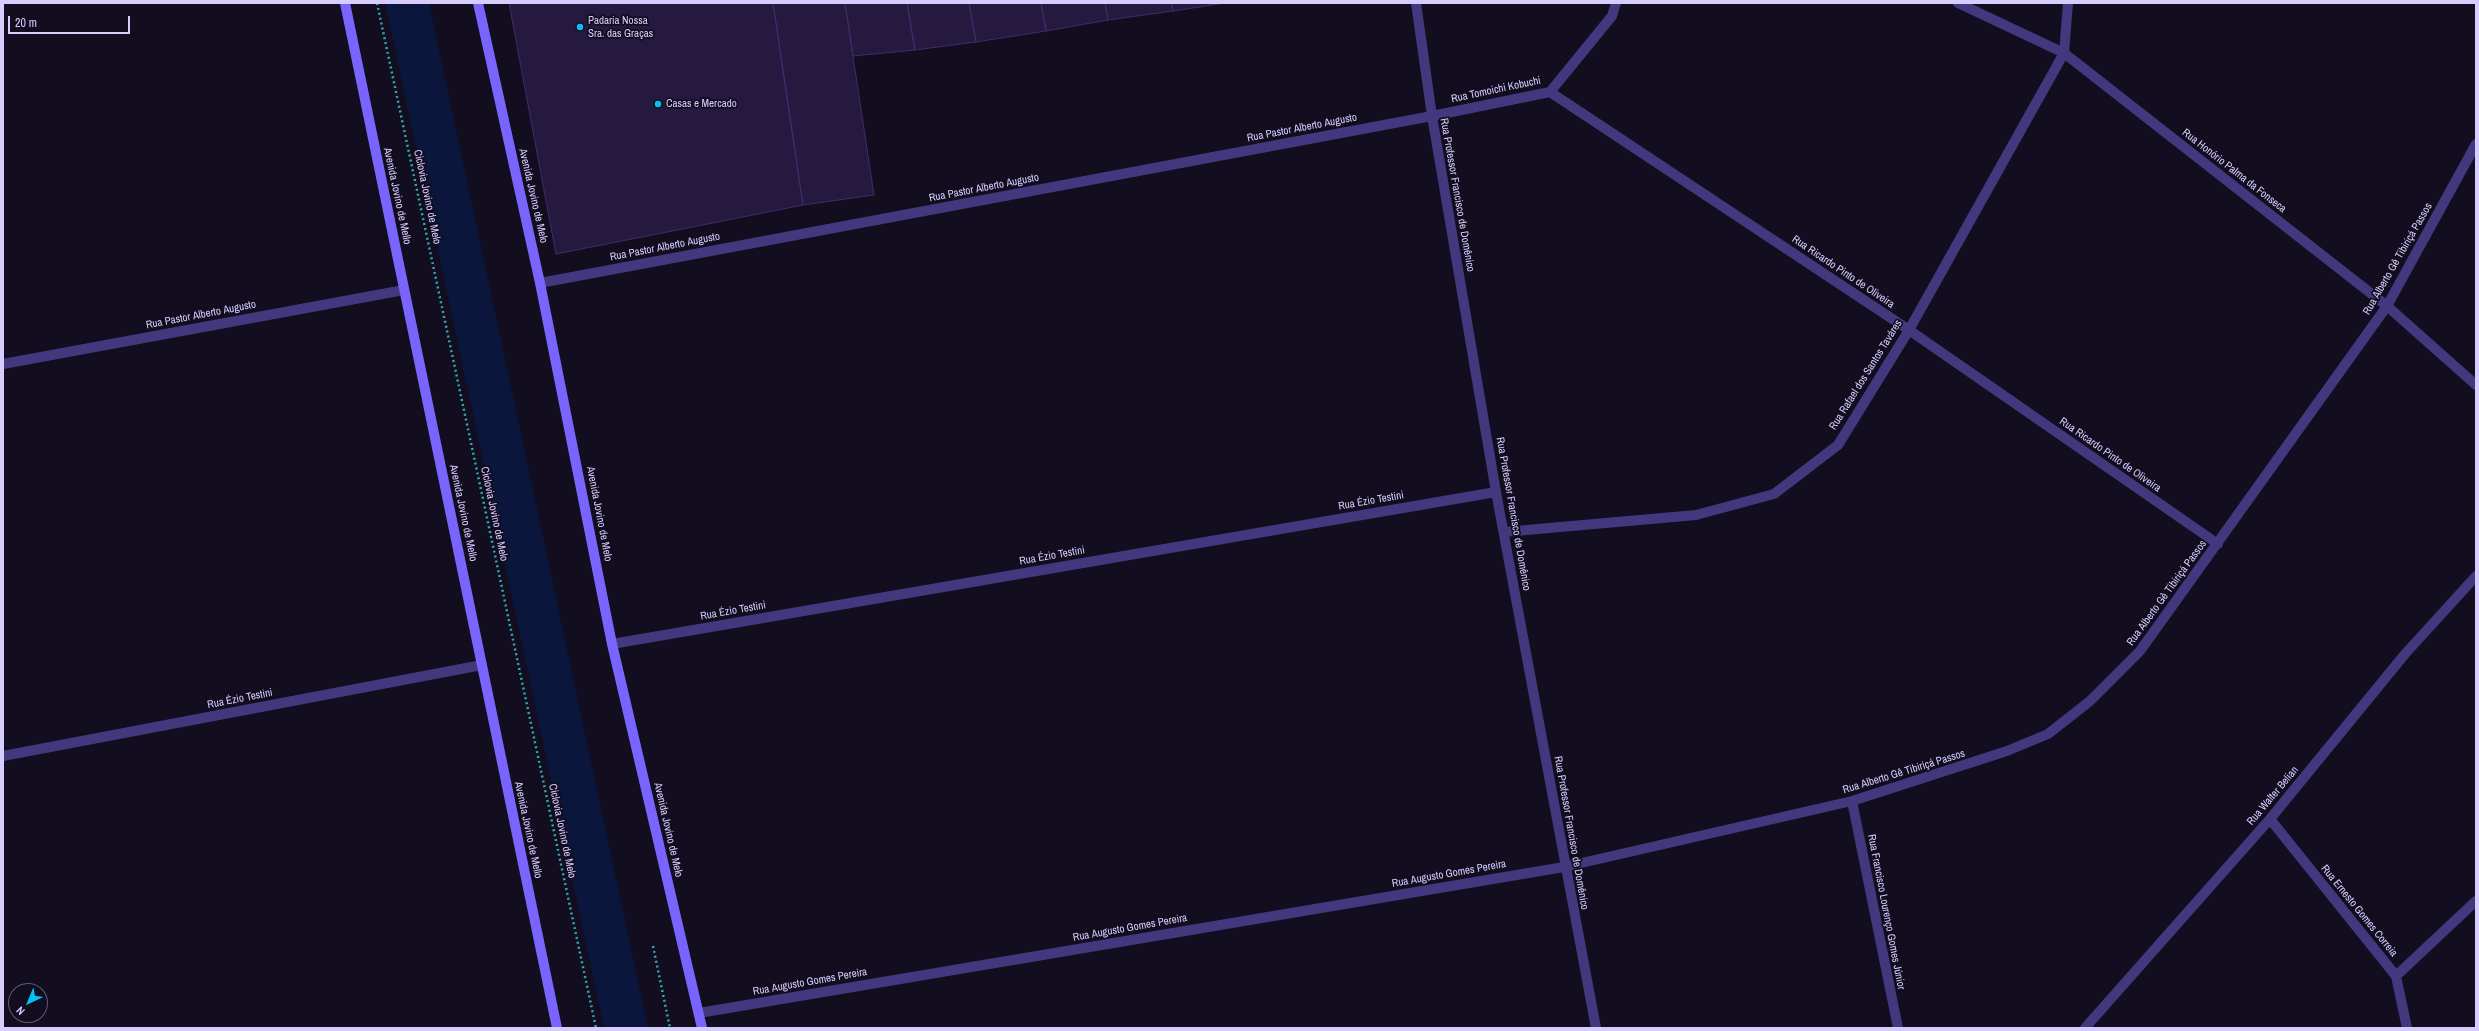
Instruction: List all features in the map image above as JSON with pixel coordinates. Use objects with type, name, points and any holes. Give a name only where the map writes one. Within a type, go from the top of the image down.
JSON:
[{"type":"main road","name":"Avenida Jovino de Mello","points":[[346,3],[557,1028]]},
{"type":"main road","name":"Avenida Jovino de Melo","points":[[478,3],[540,283],[612,644],[702,1028]]},
{"type":"street","name":"Rua Professor Francisco de Domênico","points":[[1416,3],[1432,116],[1496,492],[1564,867],[1596,1028]]},
{"type":"street","name":"Rua Tomoichi Kobuchi","points":[[1432,116],[1550,92],[1612,16],[1616,3]]},
{"type":"street","name":"Rua Honório Palma da Fonseca","points":[[1958,3],[2064,53],[2388,306],[2476,385]]},
{"type":"street","name":"Rua Rafael dos Santos Taváres","points":[[1504,532],[1696,516],[1774,494],[1838,445],[1909,330],[2064,53],[2068,3]]},
{"type":"street","name":"Rua Ricardo Pinto de Oliveira","points":[[1550,92],[1909,330],[2218,544]]},
{"type":"street","name":"Rua Pastor Alberto Augusto","points":[[540,283],[1432,116]]},
{"type":"street","name":"Rua Alberto Gê Tibiriçá Passos","points":[[1564,867],[1852,801],[2007,751],[2048,734],[2090,701],[2140,651],[2388,306],[2476,144]]},
{"type":"street","name":"Rua Pastor Alberto Augusto","points":[[3,364],[404,290]]},
{"type":"street","name":"Rua Ézio Testini","points":[[612,644],[1496,492]]},
{"type":"street","name":"Rua Walter Belian","points":[[2084,1028],[2270,819],[2405,654],[2476,576]]},
{"type":"street","name":"Rua Ézio Testini","points":[[3,756],[482,665]]},
{"type":"street","name":"Rua Francisco Lourenço Gomes Júnior","points":[[1852,801],[1898,1028]]},
{"type":"street","name":"Rua Ernesto Gomes Correia","points":[[2270,819],[2396,976],[2407,1028]]},
{"type":"street","name":"Rua Augusto Gomes Pereira","points":[[699,1013],[1564,867]]},
{"type":"street","points":[[2396,976],[2476,901]]},
{"type":"path","name":"Ciclovia Jovino de Melo","points":[[377,3],[596,1028]]},
{"type":"building","name":"Casas e Mercado","points":[[509,3],[773,3],[803,205],[556,254]]},
{"type":"building","points":[[773,3],[845,3],[874,195],[803,205]]},
{"type":"building","points":[[845,3],[907,3],[915,50],[853,56]]},
{"type":"building","points":[[907,3],[969,3],[976,42],[915,50]]},
{"type":"building","points":[[969,3],[1041,3],[1046,31],[976,42]]},
{"type":"building","points":[[1041,3],[1105,3],[1108,20],[1046,31]]},
{"type":"building","points":[[1105,3],[1171,3],[1173,11],[1108,20]]},
{"type":"building","points":[[1171,3],[1225,3],[1173,11]]},
{"type":"waterway","points":[[407,3],[626,1028]]},
{"type":"place","name":"Padaria Nossa Sra. das Graças","points":[[580,27]]},
{"type":"place","name":"Casas e Mercado","points":[[658,104]]}]
